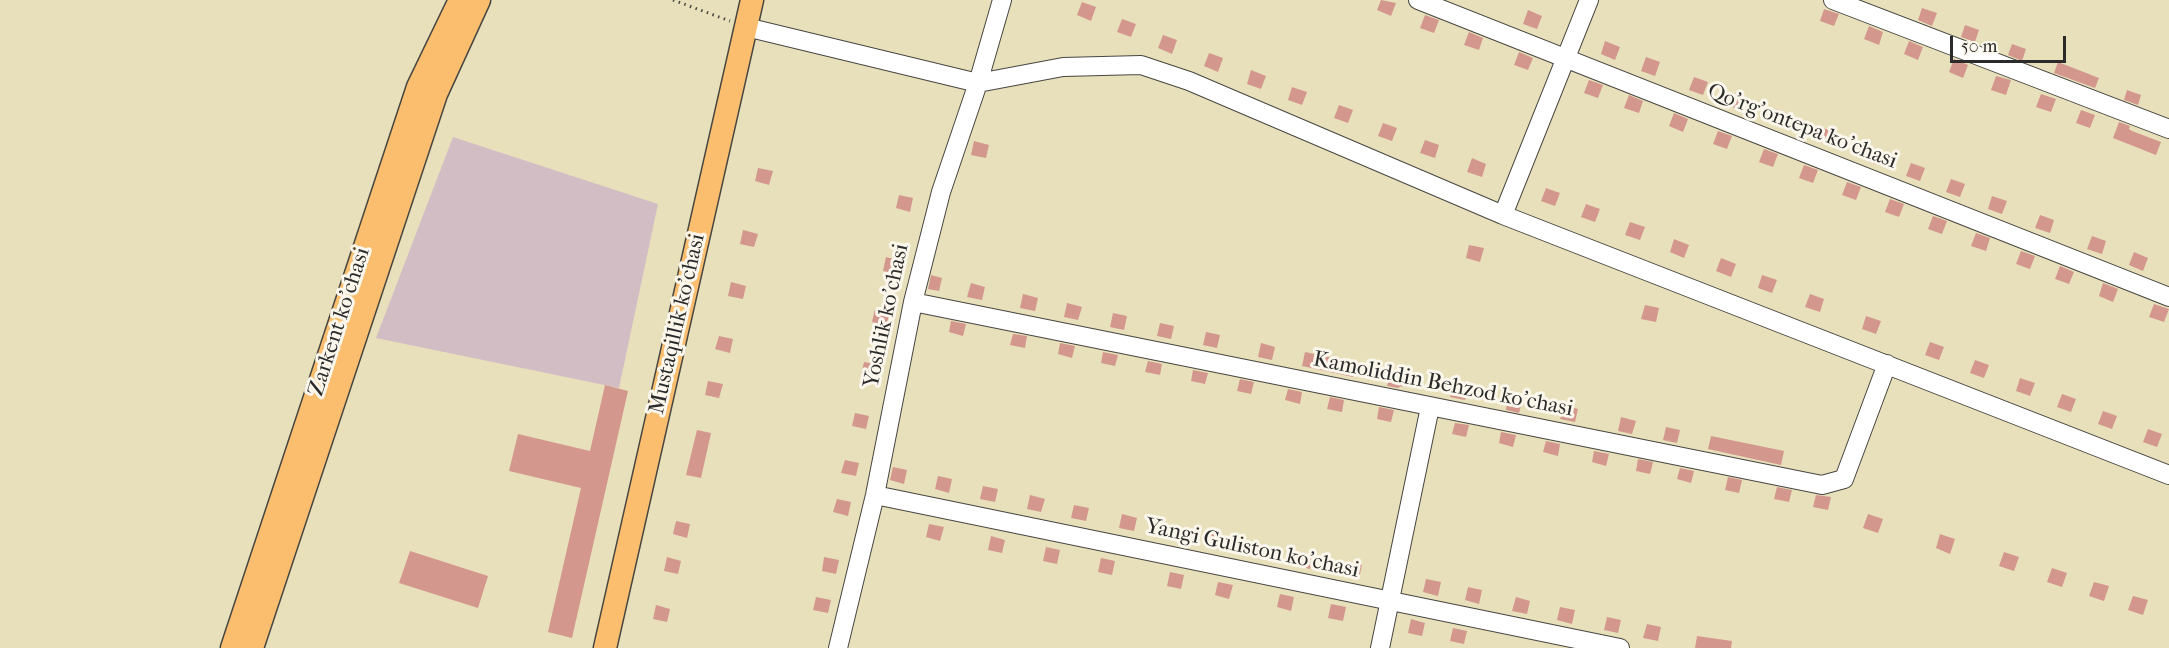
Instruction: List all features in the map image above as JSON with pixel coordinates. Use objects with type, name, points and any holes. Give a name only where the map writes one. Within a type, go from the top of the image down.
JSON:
[{"type":"main road","name":"Zarkent ko'chasi","points":[[232,648],[418,87],[460,0]]},
{"type":"main road","name":"Zarkent ko'chasi","points":[[252,648],[436,94],[479,0]]},
{"type":"main road","name":"Mustaqillik ko'chasi","points":[[605,648],[752,0]]},
{"type":"street","name":"Yoshlik ko'chasi","points":[[838,648],[874,495],[912,302],[941,192],[978,83],[1002,0]]},
{"type":"street","name":"Qo'rg'ontepa ko'chasi","points":[[1418,0],[2169,297]]},
{"type":"street","points":[[1503,215],[1589,0]]},
{"type":"street","points":[[1833,0],[2169,129]]},
{"type":"street","points":[[746,27],[978,83],[1063,67],[1141,65],[1189,81],[1503,215],[2169,475]]},
{"type":"street","name":"Kamoliddin Behzod ko'chasi","points":[[912,302],[1822,484],[1844,479],[1887,364]]},
{"type":"street","points":[[1380,648],[1430,407]]},
{"type":"street","name":"Yangi Guliston ko'chasi","points":[[874,495],[1620,648]]},
{"type":"path","points":[[673,0],[746,27]]},
{"type":"shaded area","points":[[453,137],[658,204],[619,388],[376,338]]},
{"type":"building","points":[[1381,0],[1396,3],[1391,16],[1377,10]]},
{"type":"building","points":[[1082,2],[1096,7],[1091,21],[1077,15]]},
{"type":"building","points":[[1922,8],[1937,13],[1932,26],[1918,20]]},
{"type":"building","points":[[1824,9],[1839,14],[1834,26],[1820,21]]},
{"type":"building","points":[[1528,10],[1542,16],[1537,29],[1523,24]]},
{"type":"building","points":[[1425,15],[1439,20],[1434,33],[1420,28]]},
{"type":"building","points":[[1122,19],[1136,24],[1131,37],[1117,32]]},
{"type":"building","points":[[1965,25],[1979,30],[1975,42],[1961,37]]},
{"type":"building","points":[[1869,26],[1883,32],[1879,45],[1864,39]]},
{"type":"building","points":[[1469,32],[1483,38],[1479,50],[1464,45]]},
{"type":"building","points":[[1163,35],[1177,40],[1172,54],[1158,48]]},
{"type":"building","points":[[1605,41],[1620,47],[1615,60],[1601,54]]},
{"type":"building","points":[[1909,41],[1923,47],[1918,60],[1904,54]]},
{"type":"building","points":[[2012,44],[2026,49],[2022,61],[2008,55]]},
{"type":"building","points":[[1519,52],[1533,58],[1528,70],[1514,65]]},
{"type":"building","points":[[1209,53],[1223,58],[1218,72],[1204,66]]},
{"type":"building","points":[[1646,57],[1660,62],[1655,76],[1641,71]]},
{"type":"building","points":[[1954,59],[1968,65],[1963,78],[1949,72]]},
{"type":"building","points":[[2058,62],[2099,78],[2095,88],[2054,73]]},
{"type":"building","points":[[1251,70],[1266,76],[1261,89],[1247,84]]},
{"type":"building","points":[[1996,76],[2011,80],[2006,95],[1991,90]]},
{"type":"building","points":[[1694,77],[1708,82],[1703,95],[1689,90]]},
{"type":"building","points":[[1589,80],[1603,85],[1598,98],[1584,93]]},
{"type":"building","points":[[1292,87],[1307,92],[1302,105],[1288,100]]},
{"type":"building","points":[[2127,90],[2141,95],[2138,105],[2124,100]]},
{"type":"building","points":[[1731,92],[1745,97],[1741,110],[1726,105]]},
{"type":"building","points":[[2041,94],[2056,99],[2051,112],[2036,107]]},
{"type":"building","points":[[1629,95],[1643,101],[1639,113],[1624,108]]},
{"type":"building","points":[[1339,105],[1353,110],[1348,123],[1334,118]]},
{"type":"building","points":[[1777,109],[1791,115],[1786,128],[1772,123]]},
{"type":"building","points":[[2081,110],[2095,115],[2090,128],[2076,123]]},
{"type":"building","points":[[1674,113],[1688,119],[1683,132],[1669,126]]},
{"type":"building","points":[[2119,122],[2130,126],[2129,129],[2132,131],[2161,142],[2156,155],[2113,138]]},
{"type":"building","points":[[1383,123],[1397,128],[1392,141],[1378,136]]},
{"type":"building","points":[[1823,128],[1837,133],[1832,146],[1818,141]]},
{"type":"building","points":[[1718,131],[1732,136],[1727,149],[1713,144]]},
{"type":"building","points":[[1425,140],[1439,145],[1435,158],[1420,153]]},
{"type":"building","points":[[974,141],[989,145],[986,158],[971,155]]},
{"type":"building","points":[[1868,146],[1882,152],[1877,165],[1863,159]]},
{"type":"building","points":[[1764,149],[1778,154],[1773,167],[1759,162]]},
{"type":"building","points":[[1472,158],[1486,164],[1482,177],[1467,172]]},
{"type":"building","points":[[1911,163],[1925,168],[1920,181],[1906,176]]},
{"type":"building","points":[[1804,165],[1818,170],[1813,183],[1799,178]]},
{"type":"building","points":[[758,168],[773,171],[769,185],[755,181]]},
{"type":"building","points":[[1951,179],[1965,184],[1960,197],[1946,192]]},
{"type":"building","points":[[1847,182],[1861,187],[1856,200],[1842,195]]},
{"type":"building","points":[[1546,188],[1560,193],[1555,206],[1541,201]]},
{"type":"building","points":[[899,195],[913,198],[910,212],[896,208]]},
{"type":"building","points":[[1992,196],[2007,201],[2002,214],[1988,209]]},
{"type":"building","points":[[1890,199],[1904,204],[1899,217],[1885,212]]},
{"type":"building","points":[[1586,204],[1600,209],[1595,222],[1581,217]]},
{"type":"building","points":[[2040,215],[2054,220],[2050,233],[2035,228]]},
{"type":"building","points":[[1933,216],[1947,221],[1942,234],[1928,229]]},
{"type":"building","points":[[1630,222],[1645,227],[1640,240],[1625,235]]},
{"type":"building","points":[[743,230],[758,234],[754,247],[740,244]]},
{"type":"building","points":[[1976,233],[1990,238],[1986,251],[1971,246]]},
{"type":"building","points":[[2092,236],[2106,241],[2102,254],[2087,249]]},
{"type":"building","points":[[1674,239],[1689,245],[1684,258],[1670,252]]},
{"type":"building","points":[[1469,245],[1484,248],[1480,262],[1466,258]]},
{"type":"building","points":[[2021,251],[2035,256],[2030,269],[2016,264]]},
{"type":"building","points":[[2134,252],[2148,258],[2143,271],[2129,265]]},
{"type":"building","points":[[886,257],[901,261],[897,274],[883,271]]},
{"type":"building","points":[[1721,258],[1736,264],[1731,277],[1716,271]]},
{"type":"building","points":[[2060,266],[2074,272],[2069,284],[2055,279]]},
{"type":"building","points":[[931,275],[942,278],[939,291],[928,289]]},
{"type":"building","points":[[1762,275],[1777,280],[1772,293],[1758,288]]},
{"type":"building","points":[[731,282],[746,286],[743,299],[728,296]]},
{"type":"building","points":[[971,283],[985,287],[982,300],[967,297]]},
{"type":"building","points":[[2103,283],[2118,289],[2113,302],[2099,296]]},
{"type":"building","points":[[1023,294],[1038,298],[1035,311],[1020,308]]},
{"type":"building","points":[[1810,294],[1824,299],[1820,312],[1805,307]]},
{"type":"building","points":[[1067,303],[1082,307],[1078,320],[1064,317]]},
{"type":"building","points":[[2154,304],[2169,309],[2164,322],[2149,317]]},
{"type":"building","points":[[1645,305],[1659,308],[1656,322],[1641,319]]},
{"type":"building","points":[[875,309],[890,312],[886,326],[872,322]]},
{"type":"building","points":[[1113,313],[1127,316],[1124,330],[1110,327]]},
{"type":"building","points":[[1866,316],[1881,321],[1876,334],[1862,329]]},
{"type":"building","points":[[951,321],[966,324],[963,336],[949,332]]},
{"type":"building","points":[[1160,323],[1174,326],[1171,339],[1157,336]]},
{"type":"building","points":[[1206,332],[1220,335],[1217,348],[1203,345]]},
{"type":"building","points":[[1013,334],[1027,336],[1025,348],[1010,345]]},
{"type":"building","points":[[719,336],[733,339],[730,353],[715,349]]},
{"type":"building","points":[[1930,342],[1944,347],[1939,360],[1925,355]]},
{"type":"building","points":[[1060,343],[1075,346],[1072,358],[1058,354]]},
{"type":"building","points":[[1261,343],[1275,347],[1272,360],[1258,357]]},
{"type":"building","points":[[1103,352],[1118,355],[1115,366],[1101,363]]},
{"type":"building","points":[[1305,352],[1356,363],[1353,377],[1302,366]]},
{"type":"building","points":[[1975,360],[1989,365],[1984,378],[1970,373]]},
{"type":"building","points":[[1148,361],[1162,364],[1160,375],[1145,372]]},
{"type":"building","points":[[864,362],[879,365],[876,378],[861,375]]},
{"type":"building","points":[[1193,370],[1208,373],[1205,384],[1191,381]]},
{"type":"building","points":[[1391,370],[1405,373],[1402,387],[1387,386]]},
{"type":"building","points":[[2020,378],[2035,383],[2030,396],[2016,391]]},
{"type":"building","points":[[1240,379],[1254,382],[1251,394],[1237,391]]},
{"type":"building","points":[[708,381],[723,384],[719,398],[705,395]]},
{"type":"building","points":[[1454,383],[1468,386],[1465,400],[1450,397]]},
{"type":"building","points":[[605,385],[628,391],[572,638],[548,632],[581,488],[509,471],[518,434],[590,451]]},
{"type":"building","points":[[1288,389],[1302,392],[1300,404],[1285,400]]},
{"type":"building","points":[[1508,394],[1523,398],[1519,413],[1506,410]]},
{"type":"building","points":[[2062,394],[2076,399],[2071,412],[2057,407]]},
{"type":"building","points":[[1330,397],[1344,400],[1342,412],[1327,409]]},
{"type":"building","points":[[1564,405],[1578,409],[1575,422],[1560,419]]},
{"type":"building","points":[[1379,407],[1394,410],[1391,422],[1377,419]]},
{"type":"building","points":[[2103,411],[2117,416],[2112,429],[2098,424]]},
{"type":"building","points":[[855,413],[869,416],[866,429],[852,426]]},
{"type":"building","points":[[1621,417],[1636,421],[1632,434],[1618,431]]},
{"type":"building","points":[[1455,423],[1469,425],[1466,437],[1452,434]]},
{"type":"building","points":[[1666,427],[1680,430],[1677,443],[1663,440]]},
{"type":"building","points":[[2148,429],[2162,434],[2157,447],[2143,442]]},
{"type":"building","points":[[697,430],[711,433],[701,478],[686,475]]},
{"type":"building","points":[[1501,432],[1516,435],[1513,447],[1499,443]]},
{"type":"building","points":[[1711,436],[1784,451],[1781,465],[1708,449]]},
{"type":"building","points":[[1546,441],[1560,444],[1558,456],[1543,452]]},
{"type":"building","points":[[1594,451],[1609,454],[1606,466],[1592,462]]},
{"type":"building","points":[[1638,459],[1653,462],[1650,474],[1636,471]]},
{"type":"building","points":[[845,460],[859,463],[856,476],[841,473]]},
{"type":"building","points":[[893,467],[907,470],[904,484],[890,480]]},
{"type":"building","points":[[1680,468],[1694,471],[1691,483],[1677,479]]},
{"type":"building","points":[[938,476],[952,479],[949,493],[935,489]]},
{"type":"building","points":[[1728,477],[1742,480],[1739,493],[1725,490]]},
{"type":"building","points":[[983,486],[998,489],[995,502],[980,499]]},
{"type":"building","points":[[1777,487],[1792,490],[1789,502],[1774,499]]},
{"type":"building","points":[[1030,495],[1045,499],[1041,512],[1027,509]]},
{"type":"building","points":[[1816,495],[1831,497],[1828,510],[1813,507]]},
{"type":"building","points":[[837,499],[851,502],[848,516],[833,512]]},
{"type":"building","points":[[1074,505],[1089,508],[1086,521],[1071,518]]},
{"type":"building","points":[[1122,514],[1137,518],[1134,531],[1119,528]]},
{"type":"building","points":[[1868,514],[1883,519],[1878,533],[1863,528]]},
{"type":"building","points":[[676,521],[690,524],[687,538],[673,534]]},
{"type":"building","points":[[929,524],[944,527],[940,541],[926,537]]},
{"type":"building","points":[[1165,524],[1179,527],[1176,540],[1162,537]]},
{"type":"building","points":[[1210,533],[1224,536],[1221,550],[1207,546]]},
{"type":"building","points":[[1940,534],[1955,539],[1950,554],[1936,548]]},
{"type":"building","points":[[991,536],[1005,540],[1002,553],[988,550]]},
{"type":"building","points":[[1253,542],[1267,545],[1264,559],[1250,555]]},
{"type":"building","points":[[1046,547],[1060,550],[1057,564],[1043,561]]},
{"type":"building","points":[[410,551],[488,576],[478,608],[399,583]]},
{"type":"building","points":[[1299,552],[1313,555],[1310,569],[1296,565]]},
{"type":"building","points":[[2004,552],[2019,557],[2014,571],[1999,566]]},
{"type":"building","points":[[667,557],[681,561],[678,574],[664,571]]},
{"type":"building","points":[[824,557],[839,560],[836,574],[822,571]]},
{"type":"building","points":[[1101,558],[1115,561],[1112,575],[1098,572]]},
{"type":"building","points":[[1347,562],[1362,565],[1359,578],[1345,575]]},
{"type":"building","points":[[2052,568],[2067,573],[2062,587],[2047,582]]},
{"type":"building","points":[[1170,572],[1184,575],[1181,589],[1167,586]]},
{"type":"building","points":[[1426,579],[1441,582],[1438,596],[1423,592]]},
{"type":"building","points":[[1218,582],[1233,585],[1229,599],[1215,595]]},
{"type":"building","points":[[2094,582],[2109,586],[2104,601],[2089,596]]},
{"type":"building","points":[[1468,587],[1482,590],[1479,604],[1465,600]]},
{"type":"building","points":[[1280,594],[1294,597],[1291,611],[1277,607]]},
{"type":"building","points":[[2133,596],[2148,600],[2143,615],[2128,610]]},
{"type":"building","points":[[816,597],[831,600],[828,613],[813,610]]},
{"type":"building","points":[[1516,597],[1530,601],[1527,614],[1512,611]]},
{"type":"building","points":[[1331,604],[1346,607],[1343,621],[1328,618]]},
{"type":"building","points":[[656,605],[670,609],[667,622],[653,619]]},
{"type":"building","points":[[1560,607],[1575,610],[1572,624],[1557,620]]},
{"type":"building","points":[[1607,617],[1621,620],[1618,633],[1604,630]]},
{"type":"building","points":[[1411,619],[1425,623],[1422,636],[1408,633]]},
{"type":"building","points":[[1647,624],[1661,627],[1658,641],[1643,638]]},
{"type":"building","points":[[1453,628],[1467,631],[1464,644],[1450,641]]},
{"type":"building","points":[[1697,636],[1732,641],[1731,648],[1695,648]]}]
